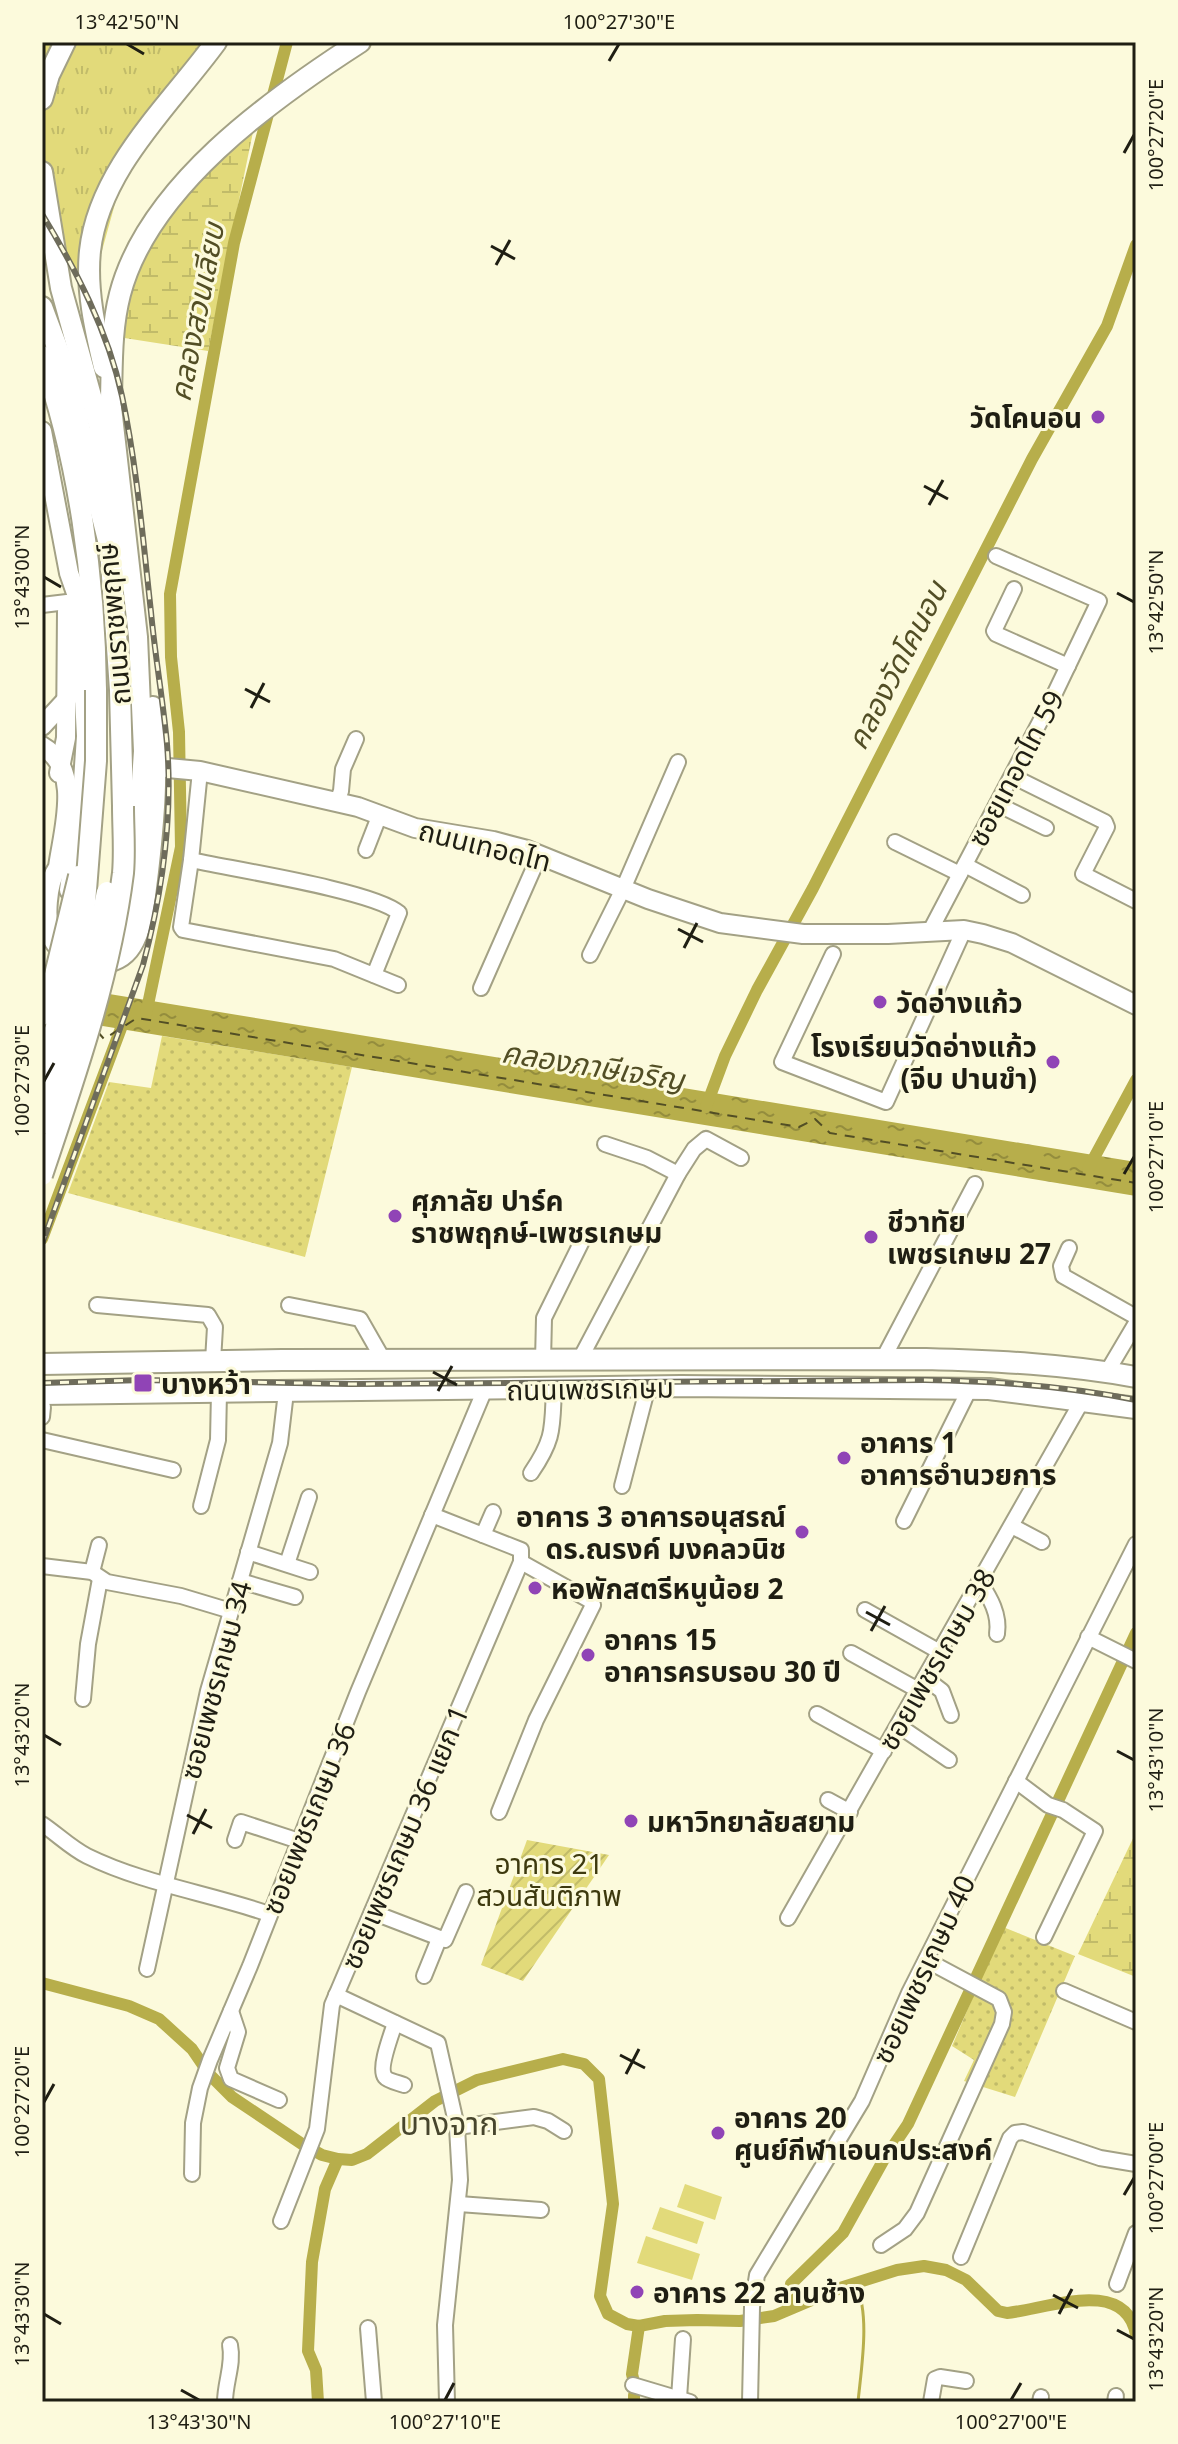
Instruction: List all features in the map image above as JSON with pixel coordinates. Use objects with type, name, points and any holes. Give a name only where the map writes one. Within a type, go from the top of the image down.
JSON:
[{"type":"main road","points":[[42,99],[49,75],[65,42]]},
{"type":"main road","points":[[111,398],[112,334],[120,293],[135,253],[153,220],[178,188],[213,153],[360,42]]},
{"type":"main road","points":[[111,398],[92,302],[90,252],[95,225],[107,193],[124,163],[210,50]]},
{"type":"main road","points":[[42,172],[61,288],[101,433],[112,504],[114,535],[110,548]]},
{"type":"main road","name":"ถนนราชพฤกษ์","points":[[42,307],[64,366],[110,548],[120,690],[123,806],[88,983],[42,1124]]},
{"type":"main road","name":"ถนนราชพฤกษ์","points":[[42,356],[62,421],[79,509],[95,630],[96,690],[96,761],[83,929],[68,992],[42,1067]]},
{"type":"main road","name":"ถนนราชพฤกษ์","points":[[42,431],[69,573],[77,596],[86,736],[76,845],[63,922],[70,936],[93,947],[110,946],[123,938],[134,887],[143,751],[138,637],[111,398]]},
{"type":"main road","points":[[60,766],[66,738],[68,698],[69,573]]},
{"type":"main road","points":[[42,746],[57,759],[66,775],[67,793],[58,867],[54,873],[48,915],[54,942],[67,955],[85,964],[107,964],[121,958],[132,947],[144,912],[153,835],[180,769],[155,726],[148,665],[138,637]]},
{"type":"main road","points":[[42,726],[68,698]]},
{"type":"main road","name":"ถนนเทอดไท","points":[[180,769],[337,802],[415,828],[493,841],[540,854],[623,889],[720,923],[803,934],[964,930],[1012,943],[1136,1005]]},
{"type":"main road","points":[[42,1175],[102,986],[123,870],[123,806]]},
{"type":"main road","points":[[42,1015],[88,846]]},
{"type":"main road","points":[[42,1030],[57,1036],[64,1048],[42,1110]]},
{"type":"main road","name":"ถนนเพชรเกษม","points":[[42,1364],[883,1359],[1010,1361],[1136,1377]]},
{"type":"main road","points":[[579,1361],[581,1388]]},
{"type":"main road","name":"ถนนเพชรเกษม","points":[[42,1406],[178,1393],[648,1386],[970,1388],[1083,1399],[1136,1408]]},
{"type":"street","name":"ซอยเทอดไท 59","points":[[929,933],[1099,601],[996,556]]},
{"type":"street","points":[[1014,589],[994,631],[996,634],[1068,666]]},
{"type":"street","points":[[42,605],[67,602]]},
{"type":"street","points":[[337,802],[343,769],[356,739]]},
{"type":"street","points":[[590,955],[623,889],[678,762]]},
{"type":"street","points":[[180,769],[191,860],[183,930],[334,959],[398,985]]},
{"type":"street","points":[[1012,776],[1105,822],[1107,827],[1083,874],[1136,901]]},
{"type":"street","points":[[997,804],[1046,828]]},
{"type":"street","points":[[366,850],[380,814]]},
{"type":"street","points":[[895,842],[1022,895]]},
{"type":"street","points":[[481,988],[540,854]]},
{"type":"street","points":[[191,860],[359,896],[393,908],[399,913],[374,975]]},
{"type":"street","points":[[833,954],[782,1062],[886,1102],[964,930]]},
{"type":"street","points":[[579,1361],[694,1149],[706,1139],[741,1158]]},
{"type":"street","points":[[605,1144],[647,1158],[678,1174]]},
{"type":"street","points":[[883,1359],[975,1184]]},
{"type":"street","points":[[543,1361],[544,1318],[585,1235]]},
{"type":"street","points":[[1069,1248],[1061,1266],[1063,1276],[1136,1317]]},
{"type":"street","points":[[97,1305],[208,1315],[215,1327],[213,1361]]},
{"type":"street","points":[[289,1305],[360,1319],[384,1361]]},
{"type":"street","points":[[1107,1372],[1136,1323]]},
{"type":"street","points":[[622,1486],[648,1386]]},
{"type":"street","points":[[531,1473],[547,1449],[551,1436],[554,1388]]},
{"type":"street","points":[[904,1521],[970,1388]]},
{"type":"street","name":"ซอยเพชรเกษม 36","points":[[192,2174],[193,2123],[210,2060],[358,1692],[485,1389]]},
{"type":"street","points":[[201,1506],[218,1440],[219,1392]]},
{"type":"street","name":"ซอยเพชรเกษม 34","points":[[147,1969],[208,1691],[282,1436],[286,1392]]},
{"type":"street","name":"ซอยเพชรเกษม 38","points":[[788,1918],[1083,1399]]},
{"type":"street","points":[[42,1440],[173,1470]]},
{"type":"street","points":[[287,1564],[309,1497]]},
{"type":"street","points":[[483,1535],[493,1512]]},
{"type":"street","points":[[432,1515],[521,1550],[521,1562],[593,1605],[536,1720],[499,1812]]},
{"type":"street","points":[[1012,1526],[1042,1542]]},
{"type":"street","name":"ซอยเพชรเกษม 40","points":[[750,2402],[750,2332],[757,2275],[862,2101],[926,1960],[1136,1544]]},
{"type":"street","points":[[83,1699],[99,1545]]},
{"type":"street","points":[[248,1552],[310,1572]]},
{"type":"street","name":"ซอยเพชรเกษม 36 แยก 1","points":[[281,2221],[314,2141],[320,2114],[329,2017],[336,1995],[521,1562]]},
{"type":"street","points":[[42,1566],[181,1596],[231,1611]]},
{"type":"street","points":[[240,1581],[295,1597]]},
{"type":"street","points":[[980,1582],[996,1612],[999,1623],[997,1634]]},
{"type":"street","points":[[865,1610],[940,1652]]},
{"type":"street","points":[[1088,1637],[1129,1657]]},
{"type":"street","points":[[851,1653],[942,1691],[951,1715]]},
{"type":"street","points":[[817,1714],[884,1751]]},
{"type":"street","points":[[899,1726],[949,1760]]},
{"type":"street","points":[[1016,1781],[1095,1831],[1044,1937]]},
{"type":"street","points":[[828,1800],[850,1812]]},
{"type":"street","points":[[235,1840],[241,1822],[299,1841]]},
{"type":"street","points":[[42,1824],[83,1854],[113,1867],[269,1914]]},
{"type":"street","points":[[372,1912],[445,1940],[466,1892]]},
{"type":"street","points":[[424,1976],[439,1939]]},
{"type":"street","points":[[881,2245],[905,2229],[917,2213],[1002,2024],[1004,2012],[999,1999],[926,1960]]},
{"type":"street","points":[[1064,1991],[1136,2022]]},
{"type":"street","points":[[336,1995],[438,2043],[457,2127],[459,2204],[445,2325],[447,2402]]},
{"type":"street","points":[[231,2011],[238,2032],[228,2074],[231,2079],[279,2100]]},
{"type":"street","points":[[395,2023],[383,2073],[386,2078],[404,2085]]},
{"type":"street","points":[[457,2127],[534,2117],[564,2131]]},
{"type":"street","points":[[961,2257],[1010,2138],[1015,2133],[1023,2132],[1100,2158],[1136,2164]]},
{"type":"street","points":[[459,2204],[541,2210]]},
{"type":"street","points":[[1125,2278],[1136,2233]]},
{"type":"street","points":[[368,2328],[374,2402]]},
{"type":"street","points":[[633,2385],[684,2400],[683,2339]]},
{"type":"street","points":[[225,2402],[225,2384],[232,2356],[230,2345]]},
{"type":"street","points":[[931,2402],[935,2379],[966,2381]]},
{"type":"green space","points":[[42,42],[214,42],[126,164],[90,294],[42,225]]},
{"type":"green space","points":[[254,127],[208,351],[118,337],[128,288],[161,215]]},
{"type":"green space","points":[[162,1036],[352,1067],[305,1257],[68,1193],[109,1082],[151,1088]]},
{"type":"green space","points":[[1136,1832],[1136,1977],[1078,1954]]},
{"type":"green space","name":"อาคาร 21 สวนสันติภาพ","points":[[527,1840],[609,1855],[523,1981],[481,1965]]},
{"type":"green space","points":[[1003,1927],[1075,1956],[1015,2097],[964,2081],[974,2060],[952,2046]]},
{"type":"green space","points":[[685,2184],[722,2197],[715,2220],[677,2207]]},
{"type":"green space","points":[[660,2207],[704,2222],[697,2244],[652,2229]]},
{"type":"green space","points":[[646,2236],[700,2254],[692,2280],[637,2263]]},
{"type":"water","points":[[42,983],[1136,1162],[1136,1196],[42,1016]]},
{"type":"waterway","name":"คลองสวนเลียบ","points":[[146,1014],[181,847],[179,732],[171,657],[170,594],[234,243],[287,42]]},
{"type":"waterway","name":"คลองวัดโคนอน","points":[[706,1107],[725,1056],[757,990],[813,888],[1032,459],[1107,326],[1136,245]]},
{"type":"waterway","points":[[42,1239],[126,1015]]},
{"type":"waterway","points":[[1088,1169],[1136,1080]]},
{"type":"waterway","points":[[788,2308],[791,2284],[843,2233],[883,2161],[908,2124],[1136,1633]]},
{"type":"waterway","points":[[42,1983],[129,2006],[159,2019],[192,2049],[209,2074],[232,2097],[302,2144],[322,2155],[338,2159],[352,2160],[367,2154],[435,2101],[477,2080],[563,2059],[584,2064],[599,2079],[613,2204],[600,2296],[608,2314],[627,2324],[740,2321],[774,2316],[840,2288],[897,2270],[924,2266],[946,2270],[966,2280],[998,2311],[1007,2313],[1082,2300],[1117,2306],[1129,2317],[1136,2335]]},
{"type":"waterway","points":[[318,2402],[316,2370],[308,2351],[312,2262],[325,2189],[338,2159]]},
{"type":"waterway","points":[[855,2284],[864,2325],[858,2402]]},
{"type":"waterway","points":[[634,2382],[632,2374],[639,2326]]},
{"type":"waterway","points":[[634,2395],[634,2402]]},
{"type":"ferry route","points":[[97,1031],[104,1039],[137,1018],[799,1127],[815,1119],[830,1133],[1136,1183]]},
{"type":"railway","points":[[42,214],[90,302],[122,396],[139,504],[168,772],[164,856],[156,911],[143,965],[42,1244]]},
{"type":"railway","points":[[42,1383],[142,1380],[350,1384],[925,1380],[1031,1385],[1136,1400]]},
{"type":"place","name":"วัดโคนอน","points":[[1098,417]]},
{"type":"place","name":"วัดอ่างแก้ว","points":[[880,1002]]},
{"type":"place","name":"โรงเรียนวัดอ่างแก้ว (จีบ ปานขำ)","points":[[1053,1062]]},
{"type":"place","name":"ศุภาลัย ปาร์ค ราชพฤกษ์-เพชรเกษม","points":[[395,1216]]},
{"type":"place","name":"ชีวาทัย เพชรเกษม 27","points":[[871,1237]]},
{"type":"place","name":"บางหว้า","points":[[143,1383]]},
{"type":"place","name":"อาคาร 1 อาคารอำนวยการ","points":[[844,1458]]},
{"type":"place","name":"อาคาร 3 อาคารอนุสรณ์ ดร.ณรงค์ มงคลวนิช","points":[[802,1532]]},
{"type":"place","name":"หอพักสตรีหนูน้อย 2","points":[[535,1588]]},
{"type":"place","name":"อาคาร 15 อาคารครบรอบ 30 ปี","points":[[588,1655]]},
{"type":"place","name":"มหาวิทยาลัยสยาม","points":[[631,1821]]},
{"type":"place","name":"อาคาร 20 ศูนย์กีฬาเอนกประสงค์","points":[[718,2133]]},
{"type":"place","name":"อาคาร 22 ลานช้าง","points":[[637,2292]]},
{"type":"district","name":"บางจาก","points":[[449,2122]]},
{"type":"water label","name":"คลองภาษีเจริญ","points":[[593,1065]]}]
